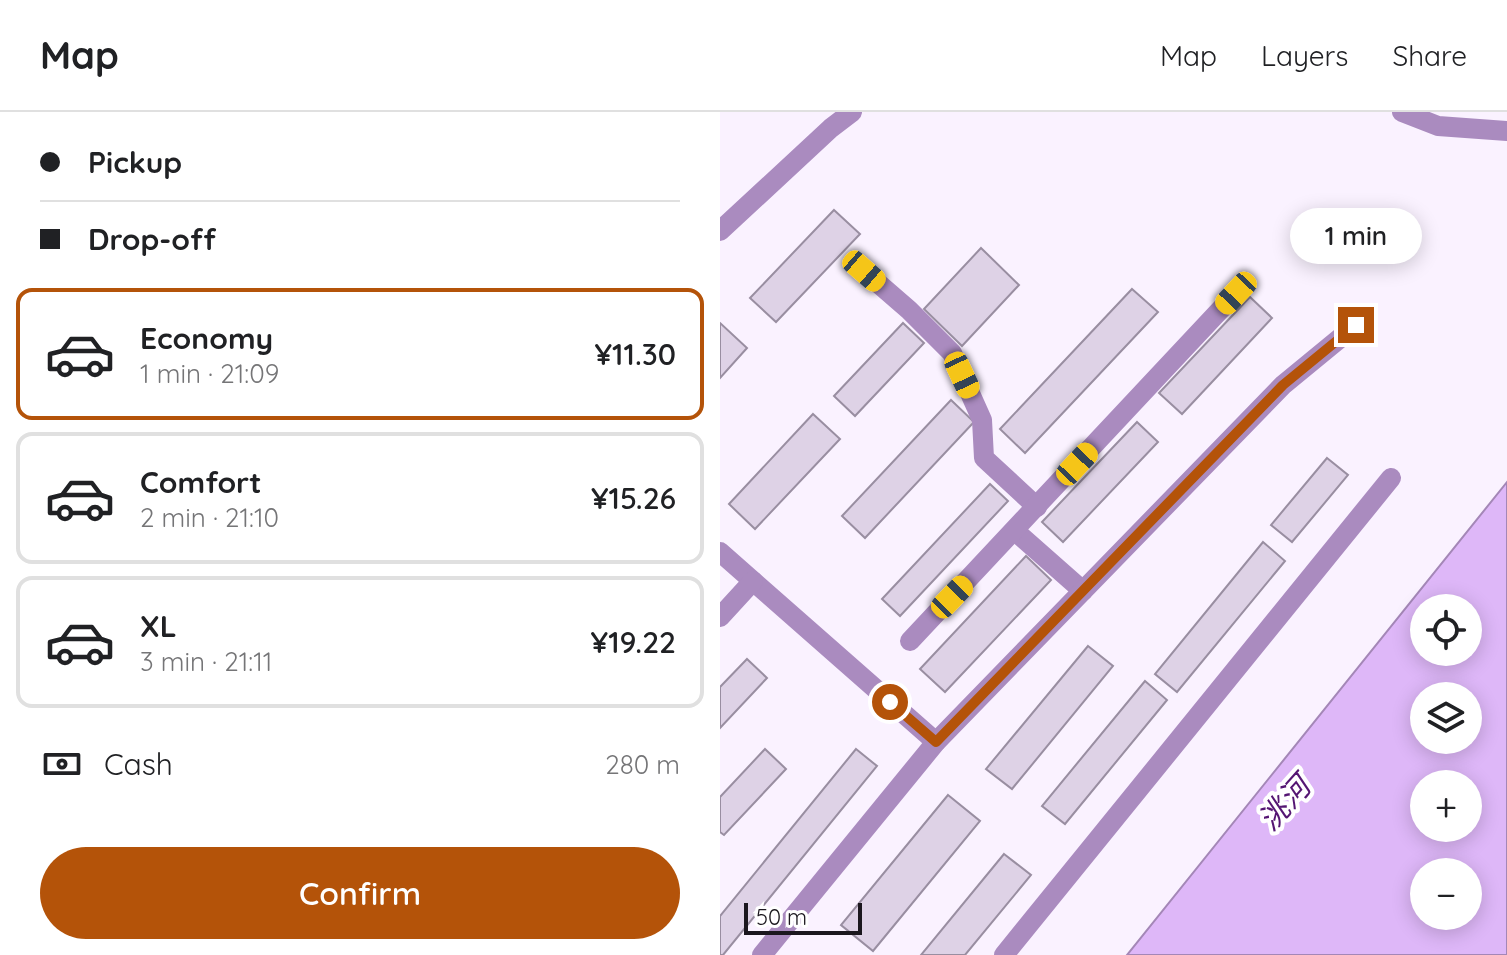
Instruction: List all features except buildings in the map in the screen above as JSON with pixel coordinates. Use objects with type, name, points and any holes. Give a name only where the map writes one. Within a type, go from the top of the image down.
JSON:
[{"type":"street","points":[[720,231],[852,112]]},
{"type":"street","points":[[1402,112],[1438,126],[1507,131]]},
{"type":"street","points":[[864,271],[952,353],[982,420],[984,458],[1037,507]]},
{"type":"street","points":[[910,641],[1236,293]]},
{"type":"street","points":[[762,955],[936,742],[1283,385],[1356,325]]},
{"type":"street","points":[[1004,955],[1391,478]]},
{"type":"street","points":[[1015,531],[1083,591]]},
{"type":"street","points":[[720,552],[936,742]]},
{"type":"street","points":[[720,617],[753,581]]},
{"type":"water","name":"洮河","points":[[1507,482],[1507,955],[1127,955],[1410,603],[1410,666],[1482,666],[1482,594],[1417,594]]},
{"type":"route","points":[[890,702],[936,742],[1283,385],[1356,325]]}]
